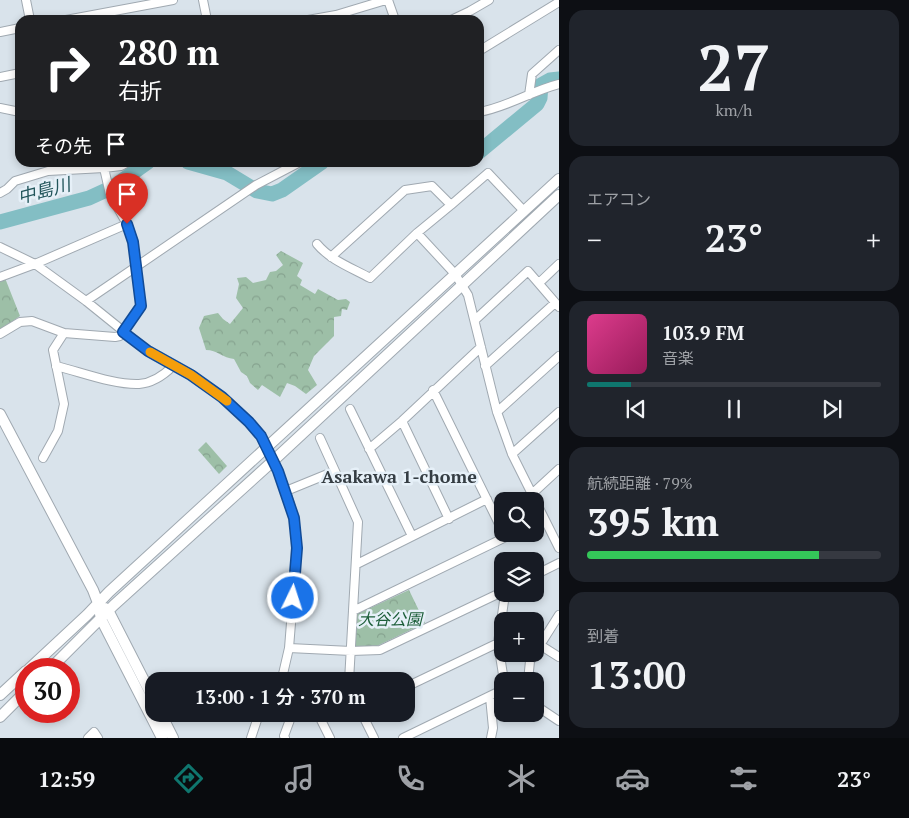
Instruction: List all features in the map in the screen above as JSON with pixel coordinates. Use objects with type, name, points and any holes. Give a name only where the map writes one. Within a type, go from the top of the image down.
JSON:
[{"type":"street","points":[[26,0],[29,15]]},
{"type":"street","points":[[93,15],[173,0]]},
{"type":"street","points":[[203,0],[206,15]]},
{"type":"street","points":[[336,15],[387,0],[394,15]]},
{"type":"street","points":[[462,15],[489,0]]},
{"type":"street","points":[[484,48],[559,2]]},
{"type":"street","points":[[0,32],[15,29]]},
{"type":"street","points":[[530,95],[532,74],[559,50]]},
{"type":"street","points":[[0,76],[15,74]]},
{"type":"street","points":[[484,111],[497,109],[558,84]]},
{"type":"street","points":[[0,108],[15,111]]},
{"type":"street","points":[[0,193],[15,181],[48,171],[112,167]]},
{"type":"street","points":[[86,301],[245,192],[290,167]]},
{"type":"street","points":[[0,334],[20,322],[32,321],[64,333],[115,338],[123,332],[141,306],[133,242],[127,224],[110,194],[104,168]]},
{"type":"street","points":[[317,244],[331,257],[370,278],[417,233],[488,173],[524,211]]},
{"type":"street","points":[[41,658],[266,447],[559,179]]},
{"type":"street","points":[[331,257],[405,190],[432,186],[451,205]]},
{"type":"street","points":[[61,658],[114,605],[273,461],[559,195]]},
{"type":"street","points":[[0,276],[35,264],[127,224]]},
{"type":"street","points":[[417,233],[455,274],[463,284],[468,295],[497,412],[512,454],[532,492]]},
{"type":"street","points":[[0,247],[35,264],[86,301],[148,351],[191,375],[222,397],[261,436],[286,491],[294,518],[297,548],[289,648],[283,672]]},
{"type":"street","points":[[539,283],[559,264]]},
{"type":"street","points":[[475,320],[528,272],[557,305],[485,366]]},
{"type":"street","points":[[43,458],[58,431],[64,404],[53,350],[64,333]]},
{"type":"street","points":[[370,449],[481,347]]},
{"type":"street","points":[[497,412],[559,356]]},
{"type":"street","points":[[56,366],[117,382],[140,384],[155,380],[173,366]]},
{"type":"street","points":[[433,390],[494,512]]},
{"type":"street","points":[[350,409],[412,536]]},
{"type":"street","points":[[512,454],[559,412]]},
{"type":"street","points":[[0,414],[93,590],[101,619],[162,738]]},
{"type":"street","points":[[402,421],[449,519]]},
{"type":"street","points":[[320,438],[358,522],[350,672]]},
{"type":"street","points":[[534,492],[559,468]]},
{"type":"street","points":[[286,491],[335,470]]},
{"type":"street","points":[[357,564],[487,499]]},
{"type":"street","points":[[544,518],[559,548]]},
{"type":"street","points":[[353,611],[494,540]]},
{"type":"street","points":[[544,570],[559,563]]},
{"type":"street","points":[[289,648],[351,651],[380,650],[494,598]]},
{"type":"street","points":[[98,603],[109,612],[145,682]]},
{"type":"street","points":[[544,639],[559,616]]},
{"type":"street","points":[[415,683],[494,645]]},
{"type":"street","points":[[544,648],[559,657]]},
{"type":"street","points":[[0,696],[15,682]]},
{"type":"street","points":[[403,738],[494,695]]},
{"type":"street","points":[[490,697],[493,728],[491,738]]},
{"type":"street","points":[[0,716],[15,702]]},
{"type":"street","points":[[544,711],[559,721]]},
{"type":"street","points":[[164,722],[173,738]]},
{"type":"street","points":[[251,738],[256,722]]},
{"type":"street","points":[[285,738],[289,722]]},
{"type":"street","points":[[322,722],[330,738]]},
{"type":"street","points":[[366,722],[374,738]]},
{"type":"street","points":[[88,738],[94,732],[98,738]]},
{"type":"green space","points":[[281,251],[303,263],[297,276],[302,280],[300,285],[315,294],[318,289],[338,300],[346,299],[350,302],[347,310],[342,309],[341,316],[334,317],[334,336],[314,356],[308,370],[317,385],[306,394],[287,383],[280,397],[262,385],[258,390],[250,383],[247,376],[241,372],[234,359],[206,350],[199,328],[204,316],[218,313],[230,324],[243,308],[236,298],[239,284],[237,278],[246,277],[253,283],[266,280],[270,272],[276,271],[283,265],[276,255]]},
{"type":"green space","points":[[5,278],[20,316],[0,330],[0,280]]},
{"type":"green space","points":[[206,442],[227,466],[219,474],[198,450]]},
{"type":"green space","name":"大谷公園","points":[[409,590],[425,623],[377,646],[355,647],[357,614]]},
{"type":"waterway","name":"中島川","points":[[484,148],[537,104],[540,98],[541,85],[550,80],[559,79]]},
{"type":"waterway","name":"中島川","points":[[0,222],[89,198],[113,187],[141,167]]},
{"type":"waterway","name":"中島川","points":[[206,167],[227,173],[257,191],[272,194],[282,190],[315,167]]},
{"type":"slow traffic","points":[[150,352],[191,375],[227,401]]},
{"type":"district","name":"Asakawa 1-chome","points":[[399,477]]},
{"type":"route","points":[[127,224],[133,242],[137,265],[141,306],[123,332],[148,351],[191,375],[222,397],[261,436],[278,471],[294,518],[297,548],[293,598]]}]
